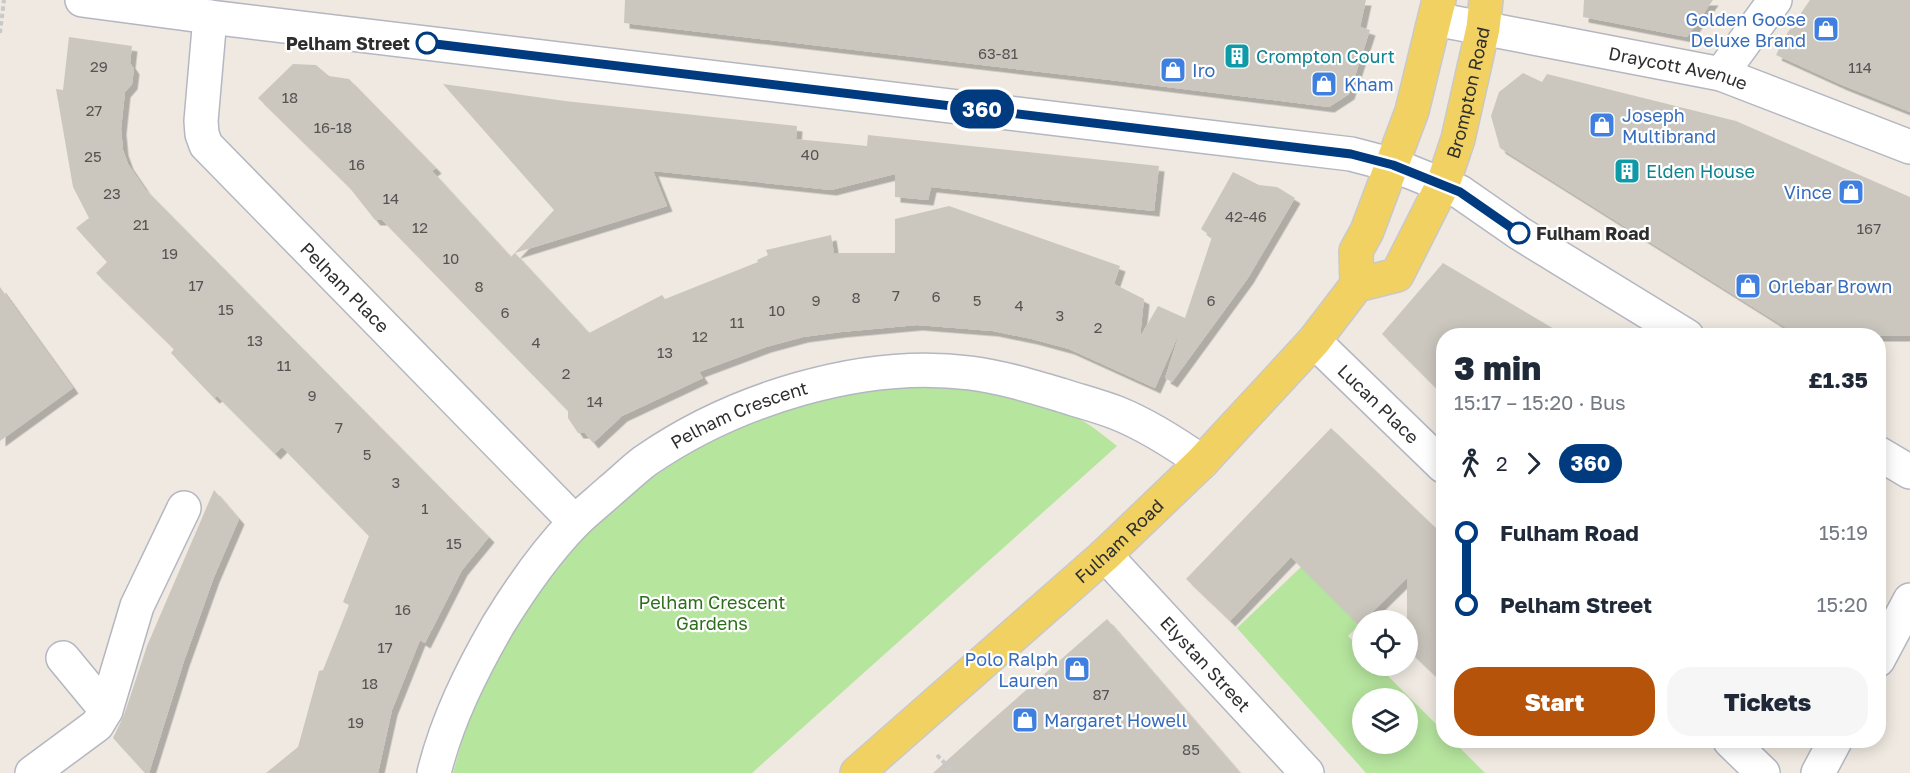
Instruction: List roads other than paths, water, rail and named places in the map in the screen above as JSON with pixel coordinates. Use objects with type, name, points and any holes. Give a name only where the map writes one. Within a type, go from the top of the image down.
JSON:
[{"type":"main road","points":[[1437,10],[1412,111],[1367,231],[1356,251],[1357,285],[1397,275],[1443,184]]},
{"type":"main road","name":"Brompton Road","points":[[1443,184],[1458,139],[1485,14]]},
{"type":"main road","name":"Fulham Road","points":[[857,773],[1106,555],[1202,462],[1314,341],[1357,285]]},
{"type":"street","points":[[82,0],[200,10],[1341,152],[1393,165],[1460,192],[1519,233],[1674,328]]},
{"type":"street","points":[[1721,74],[1775,0]]},
{"type":"street","name":"Pelham Place","points":[[200,10],[201,121],[206,145],[575,522]]},
{"type":"street","name":"Draycott Avenue","points":[[1437,10],[1485,14],[1721,74],[1910,147]]},
{"type":"street","name":"Lucan Place","points":[[1314,341],[1436,459]]},
{"type":"street","name":"Pelham Crescent","points":[[434,773],[456,703],[481,654],[511,604],[543,558],[575,522],[644,462],[724,416],[825,382],[873,374],[925,370],[970,373],[1023,384],[1118,414],[1168,438],[1202,462]]},
{"type":"street","points":[[1886,458],[1910,472]]},
{"type":"street","points":[[32,773],[97,725],[106,710],[137,606],[184,507]]},
{"type":"street","name":"Elystan Street","points":[[1106,555],[1298,770]]},
{"type":"street","points":[[1886,645],[1910,600]]},
{"type":"street","points":[[63,658],[106,710]]},
{"type":"street","points":[[1737,748],[1763,773]]},
{"type":"street","points":[[1818,773],[1831,748]]},
{"type":"place","name":"Golden Goose Deluxe Brand","points":[[1826,29]]},
{"type":"place","name":"Pelham Street","points":[[427,43]]},
{"type":"place","name":"Crompton Court","points":[[1237,56]]},
{"type":"place","name":"Iro","points":[[1173,70]]},
{"type":"place","name":"Kham","points":[[1324,84]]},
{"type":"place","name":"Joseph Multibrand","points":[[1602,125]]},
{"type":"place","name":"Elden House","points":[[1627,171]]},
{"type":"place","name":"Vince","points":[[1851,192]]},
{"type":"place","name":"Fulham Road","points":[[1519,233]]},
{"type":"place","name":"Orlebar Brown","points":[[1748,286]]},
{"type":"place","name":"Polo Ralph Lauren","points":[[1077,669]]},
{"type":"place","name":"Margaret Howell","points":[[1025,720]]},
{"type":"park label","name":"Pelham Crescent Gardens","points":[[712,612]]}]
